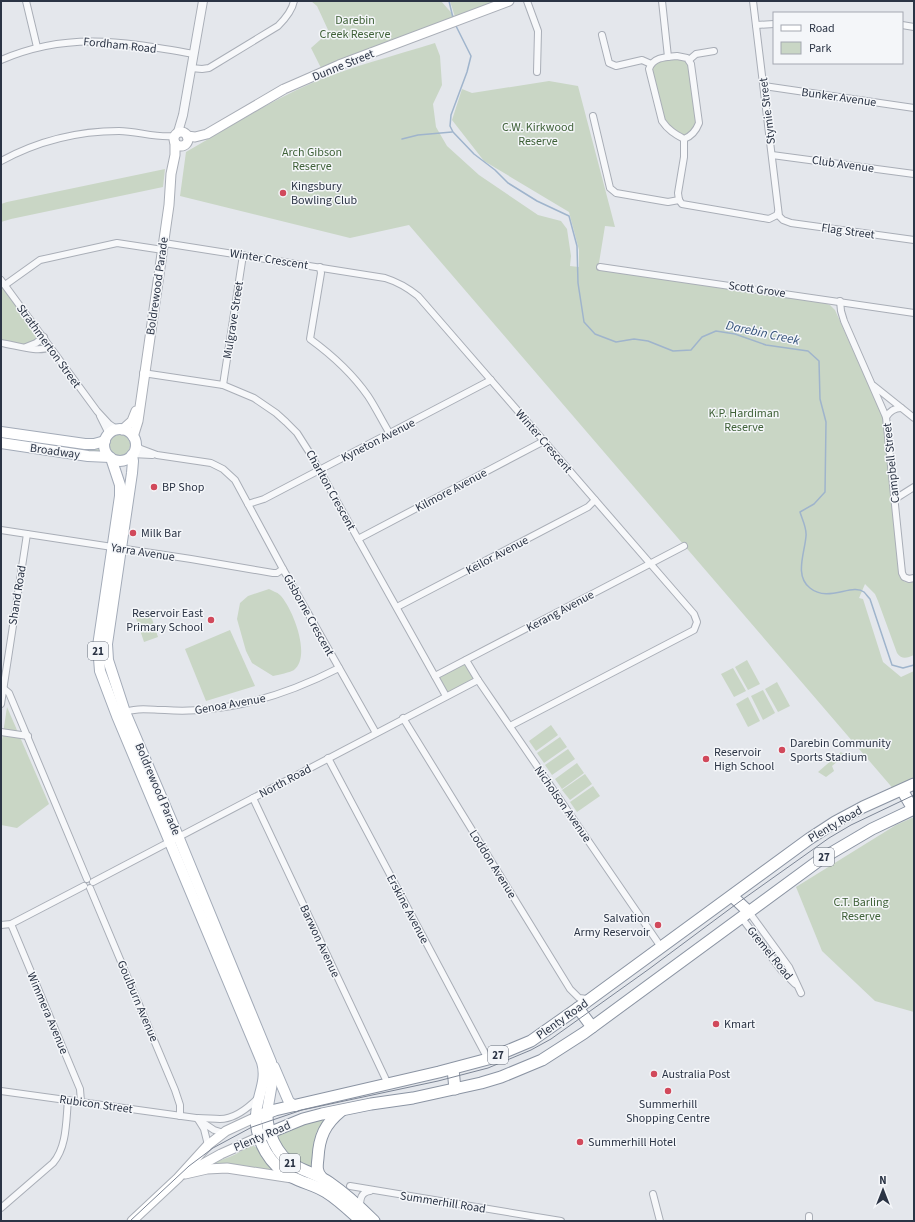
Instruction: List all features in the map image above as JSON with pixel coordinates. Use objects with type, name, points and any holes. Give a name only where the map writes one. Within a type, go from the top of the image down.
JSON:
[{"type":"highway","name":"Plenty Road","points":[[256,1117],[267,1112],[453,1069],[488,1059],[531,1040],[578,1008],[809,839],[863,807],[914,784]]},
{"type":"highway","points":[[902,790],[913,809]]},
{"type":"highway","name":"Plenty Road","points":[[259,1138],[303,1119],[343,1109],[413,1098],[455,1089],[501,1076],[542,1060],[592,1027],[821,859],[872,829],[913,809]]},
{"type":"highway","points":[[732,896],[745,915]]},
{"type":"highway","points":[[578,1008],[592,1027]]},
{"type":"highway","points":[[453,1069],[455,1089]]},
{"type":"highway","points":[[322,1178],[317,1168],[320,1136],[327,1124],[343,1109]]},
{"type":"highway","name":"21","points":[[267,1112],[270,1133],[279,1151],[292,1164],[322,1178],[345,1194],[374,1221]]},
{"type":"highway","name":"21","points":[[256,1117],[259,1138],[273,1162],[283,1171],[330,1195],[362,1221]]},
{"type":"main road","name":"Dunne Street","points":[[180,139],[207,134],[284,89],[339,65],[509,1]]},
{"type":"main road","name":"Boldrewood Parade","points":[[180,139],[176,175],[169,205],[144,371],[133,448],[133,461],[123,499],[106,644],[108,660],[121,714],[169,842],[218,943],[272,1062],[273,1077],[267,1112]]},
{"type":"main road","name":"Boldrewood Parade","points":[[120,430],[132,421],[136,413],[144,371]]},
{"type":"main road","points":[[106,438],[112,432],[120,430],[128,432],[133,448],[127,459],[120,461],[110,458]]},
{"type":"main road","points":[[5,432],[14,444]]},
{"type":"main road","name":"Broadway","points":[[5,432],[85,444],[94,444],[106,438]]},
{"type":"main road","name":"21","points":[[106,438],[105,450],[110,458]]},
{"type":"main road","name":"Broadway","points":[[1,443],[110,458]]},
{"type":"main road","name":"Boldrewood Parade","points":[[110,458],[120,485],[123,499]]},
{"type":"main road","name":"Boldrewood Parade","points":[[121,714],[178,836],[263,1066],[263,1086],[257,1105],[256,1117]]},
{"type":"main road","points":[[272,1062],[289,1102],[295,1106]]},
{"type":"main road","name":"Plenty Road","points":[[132,1221],[182,1176],[208,1145],[224,1133],[256,1117]]},
{"type":"main road","name":"Plenty Road","points":[[182,1176],[221,1154],[259,1138]]},
{"type":"main road","points":[[182,1176],[207,1169],[231,1168],[297,1179]]},
{"type":"street","points":[[26,1],[37,47]]},
{"type":"street","name":"Boldrewood Parade","points":[[180,139],[203,1]]},
{"type":"street","points":[[191,68],[209,68],[278,26],[286,17],[294,1]]},
{"type":"street","points":[[527,1],[538,31],[537,72]]},
{"type":"street","points":[[662,1],[668,57]]},
{"type":"street","name":"Stymie Street","points":[[753,1],[778,212],[783,220]]},
{"type":"street","points":[[756,26],[773,24]]},
{"type":"street","points":[[903,25],[914,27]]},
{"type":"street","points":[[602,35],[609,63],[616,66],[642,60],[651,64]]},
{"type":"street","name":"Fordham Road","points":[[1,60],[37,47],[78,41],[106,41],[194,54]]},
{"type":"street","points":[[689,60],[696,54],[714,51]]},
{"type":"street","points":[[682,57],[689,60],[699,123],[697,128],[689,137],[684,138],[674,134],[662,121],[649,69],[653,61],[660,58],[682,57]]},
{"type":"street","name":"Bunker Avenue","points":[[764,86],[914,108]]},
{"type":"street","points":[[593,116],[610,188],[616,193],[668,202],[679,200]]},
{"type":"street","points":[[596,126],[603,124]]},
{"type":"street","points":[[1,161],[46,142],[80,133],[119,131],[180,139]]},
{"type":"street","points":[[684,138],[684,157],[678,193],[679,200],[682,204],[769,219],[777,215],[778,212]]},
{"type":"street","name":"Club Avenue","points":[[772,155],[914,174]]},
{"type":"street","name":"Flag Street","points":[[783,220],[791,223],[914,240]]},
{"type":"street","name":"Winter Crescent","points":[[3,283],[40,260],[117,243],[163,246],[243,255],[385,278],[398,282],[418,296],[694,614],[697,622],[694,630],[510,726]]},
{"type":"street","name":"Mulgrave Street","points":[[223,385],[243,255]]},
{"type":"street","name":"Scott Grove","points":[[600,266],[914,313]]},
{"type":"street","points":[[320,267],[321,273],[310,339],[333,356],[351,374],[368,396],[390,434]]},
{"type":"street","name":"Strathmerton Street","points":[[3,283],[97,411],[109,424],[120,430]]},
{"type":"street","name":"Campbell Street","points":[[840,301],[844,321],[886,417],[902,573],[904,577],[909,579],[913,578]]},
{"type":"street","points":[[26,347],[36,343],[44,337]]},
{"type":"street","points":[[1,343],[35,350],[45,349],[50,346]]},
{"type":"street","name":"Charlton Crescent","points":[[144,371],[223,385],[254,398],[276,413],[297,433],[446,696]]},
{"type":"street","name":"Kyneton Avenue","points":[[249,507],[491,380]]},
{"type":"street","points":[[873,385],[914,418]]},
{"type":"street","points":[[886,417],[893,410],[901,408]]},
{"type":"street","name":"Strathmerton Street","points":[[97,411],[106,430],[106,438]]},
{"type":"street","name":"Kilmore Avenue","points":[[358,539],[544,441]]},
{"type":"street","points":[[133,448],[157,455]]},
{"type":"street","name":"Gisborne Crescent","points":[[133,448],[141,449],[157,455],[211,463],[229,474],[240,488],[282,567],[376,733]]},
{"type":"street","points":[[895,499],[914,487]]},
{"type":"street","name":"Keilor Avenue","points":[[397,608],[588,507],[595,500]]},
{"type":"street","name":"Yarra Avenue","points":[[1,530],[277,573],[282,567]]},
{"type":"street","name":"Shand Road","points":[[1,704],[27,534]]},
{"type":"street","name":"Kerang Avenue","points":[[435,676],[684,546]]},
{"type":"street","name":"Nicholson Avenue","points":[[466,660],[478,680],[661,947]]},
{"type":"street","name":"Genoa Avenue","points":[[121,714],[134,710],[186,711],[227,707],[266,698],[290,690],[339,668]]},
{"type":"street","name":"North Road","points":[[90,881],[169,842],[478,680]]},
{"type":"street","points":[[1,925],[11,924],[87,887],[84,882],[90,881],[9,693],[3,688]]},
{"type":"street","name":"Loddon Avenue","points":[[403,718],[570,989],[579,998],[590,999]]},
{"type":"street","points":[[1,732],[28,736]]},
{"type":"street","name":"Erskine Avenue","points":[[328,758],[488,1059]]},
{"type":"street","name":"Barwon Avenue","points":[[253,798],[388,1084]]},
{"type":"street","name":"Goulburn Avenue","points":[[87,887],[175,1090],[180,1106],[180,1116]]},
{"type":"street","name":"Gremel Road","points":[[745,915],[789,967],[800,990],[782,971],[745,915]]},
{"type":"street","name":"Wimmera Avenue","points":[[11,924],[79,1086],[81,1092],[81,1102]]},
{"type":"street","name":"Rubicon Street","points":[[1,1091],[180,1116],[225,1119],[245,1109],[260,1095]]},
{"type":"street","points":[[1,1208],[53,1163],[59,1156],[62,1148],[68,1100]]},
{"type":"street","points":[[192,1117],[202,1125],[208,1145]]},
{"type":"street","name":"Rubicon Street","points":[[192,1117],[202,1120],[214,1130],[224,1133]]},
{"type":"street","name":"Summerhill Road","points":[[350,1186],[561,1221]]},
{"type":"street","points":[[360,1207],[362,1195],[365,1192],[372,1190]]},
{"type":"street","points":[[653,1194],[660,1221]]},
{"type":"green space","name":"Darebin Creek Reserve","points":[[311,1],[441,1],[455,17],[450,1],[498,1],[321,68],[311,48],[329,32],[317,6]]},
{"type":"green space","name":"K.P. Hardiman Reserve","points":[[435,43],[440,56],[442,85],[433,104],[436,127],[447,146],[479,175],[538,215],[561,221],[567,229],[571,256],[570,266],[579,267],[579,250],[569,212],[484,161],[452,120],[462,89],[472,93],[549,81],[578,86],[615,227],[605,226],[598,269],[824,303],[830,305],[835,310],[884,420],[899,576],[905,582],[910,583],[914,581],[914,655],[909,657],[903,658],[897,653],[875,594],[865,584],[859,598],[863,599],[883,662],[901,677],[914,671],[914,784],[896,792],[409,225],[350,238],[180,196],[186,152],[296,90],[358,66]]},
{"type":"green space","points":[[677,58],[686,59],[689,64],[696,123],[693,132],[685,137],[676,133],[664,121],[651,69],[654,63],[661,60]]},
{"type":"green space","points":[[165,169],[163,187],[1,222],[1,204],[7,202]]},
{"type":"green space","points":[[1,286],[45,343],[42,346],[36,347],[1,342]]},
{"type":"green space","points":[[119,434],[127,437],[130,445],[127,453],[119,456],[111,453],[108,445],[111,437]]},
{"type":"green space","points":[[16,437],[99,449],[100,454],[17,441]]},
{"type":"green space","points":[[269,589],[279,594],[285,601],[294,620],[301,643],[299,663],[294,670],[273,676],[252,663],[246,651],[237,619],[240,603],[248,596]]},
{"type":"green space","points":[[150,613],[158,637],[144,642],[136,618]]},
{"type":"green space","points":[[230,630],[255,686],[206,701],[185,649]]},
{"type":"green space","points":[[466,660],[478,680],[446,696],[435,676]]},
{"type":"green space","points":[[747,660],[760,684],[748,690],[735,667]]},
{"type":"green space","points":[[733,668],[746,691],[734,697],[721,674]]},
{"type":"green space","points":[[777,682],[790,706],[778,712],[765,689]]},
{"type":"green space","points":[[763,690],[775,713],[763,720],[751,696]]},
{"type":"green space","points":[[748,697],[760,721],[748,727],[736,704]]},
{"type":"green space","points":[[7,707],[49,804],[17,828],[1,825],[1,747]]},
{"type":"green space","points":[[551,725],[558,735],[536,751],[529,741]]},
{"type":"green space","points":[[560,737],[567,747],[544,763],[537,753]]},
{"type":"green space","points":[[568,749],[575,759],[552,775],[545,765]]},
{"type":"green space","points":[[841,752],[845,755],[832,766],[834,771],[826,777],[818,772]]},
{"type":"green space","points":[[577,763],[584,773],[562,789],[555,779]]},
{"type":"green space","points":[[585,774],[592,784],[570,800],[562,790]]},
{"type":"green space","points":[[593,786],[600,796],[577,812],[570,802]]},
{"type":"green space","name":"C.T. Barling Reserve","points":[[914,817],[914,1012],[875,1001],[822,951],[796,887],[896,825]]},
{"type":"green space","points":[[326,1119],[328,1120],[317,1131],[313,1145],[313,1171],[291,1157],[283,1148],[277,1136],[307,1123]]},
{"type":"green space","points":[[253,1144],[255,1147],[258,1146],[274,1172],[209,1166],[215,1162],[236,1154]]},
{"type":"waterway","name":"Darebin Creek","points":[[449,1],[453,18]]},
{"type":"waterway","name":"Darebin Creek","points":[[455,24],[471,56],[467,72],[451,115],[450,126],[453,132],[474,154],[495,170],[508,183],[537,201],[569,216],[577,246],[578,283],[584,322],[595,334],[616,342],[634,339],[648,341],[673,351],[691,350],[702,337],[716,331],[735,334],[766,345],[808,351],[819,361],[820,399],[826,422],[825,492],[814,504],[800,512],[806,533],[801,570],[802,577],[810,588],[824,594],[853,590],[864,592],[870,599],[892,665],[903,668],[914,665]]},
{"type":"waterway","points":[[402,139],[418,135],[452,132]]},
{"type":"tram line","points":[[130,1221],[189,1166],[213,1148],[252,1127],[302,1110],[438,1081],[488,1068],[531,1050],[551,1039],[829,838],[851,825],[914,795]]},
{"type":"place","name":"Kingsbury Bowling Club","points":[[283,193]]},
{"type":"place","name":"BP Shop","points":[[154,487]]},
{"type":"place","name":"Milk Bar","points":[[133,533]]},
{"type":"place","name":"Reservoir East Primary School","points":[[211,620]]},
{"type":"place","name":"Darebin Community Sports Stadium","points":[[782,750]]},
{"type":"place","name":"Reservoir High School","points":[[706,759]]},
{"type":"place","name":"Salvation Army Reservoir","points":[[658,925]]},
{"type":"place","name":"Kmart","points":[[716,1024]]},
{"type":"place","name":"Australia Post","points":[[654,1074]]},
{"type":"place","name":"Summerhill Shopping Centre","points":[[668,1091]]},
{"type":"place","name":"Summerhill Hotel","points":[[580,1142]]},
{"type":"park label","name":"C.W. Kirkwood Reserve","points":[[538,134]]},
{"type":"park label","name":"Arch Gibson Reserve","points":[[312,159]]}]
